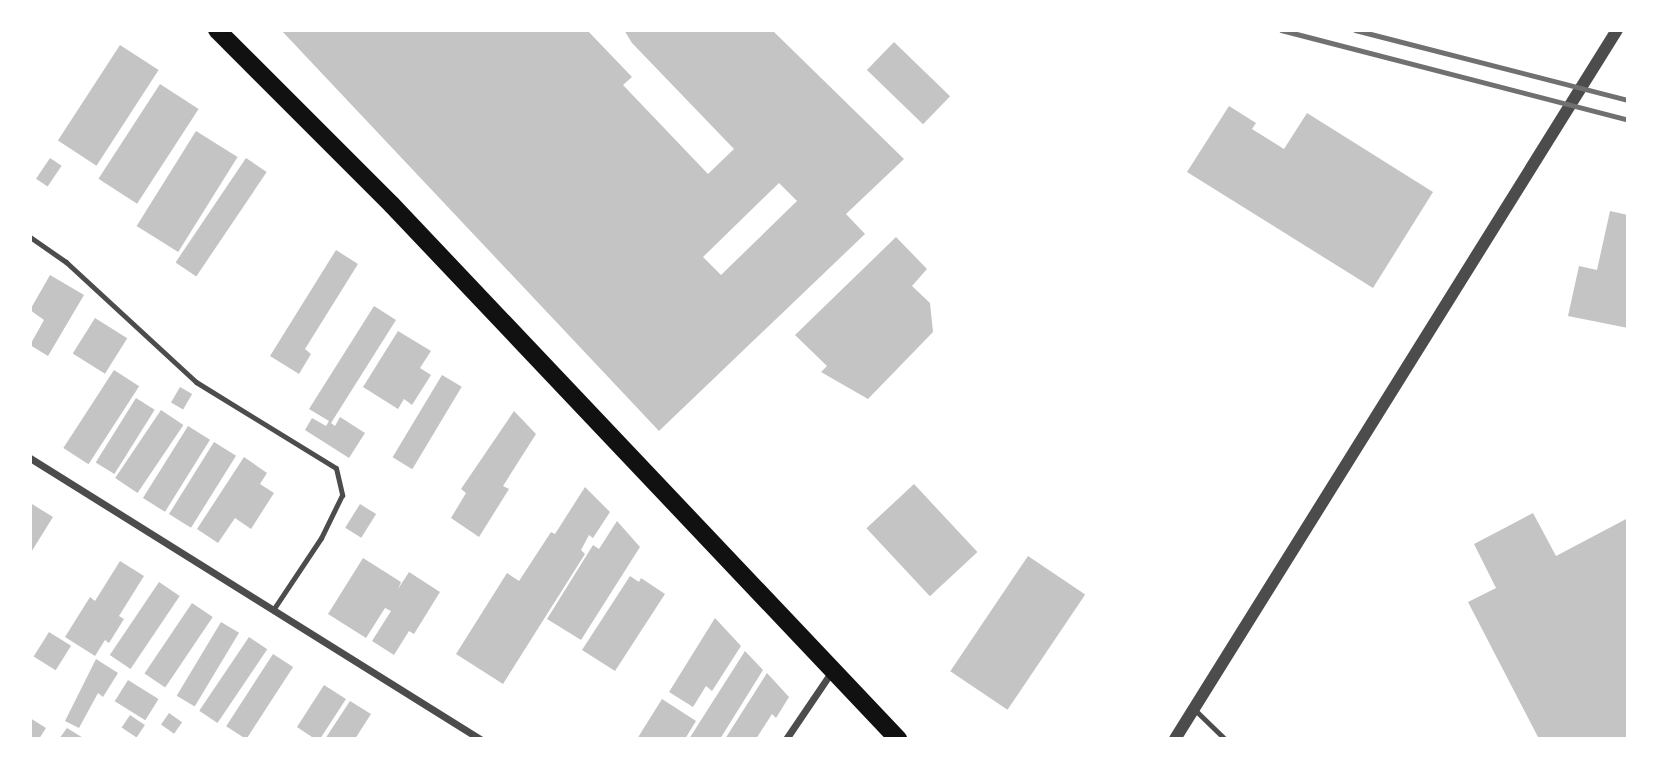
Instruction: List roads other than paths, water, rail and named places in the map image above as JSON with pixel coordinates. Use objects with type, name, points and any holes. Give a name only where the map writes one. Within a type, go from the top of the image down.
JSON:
[{"type":"main road","points":[[217,30],[392,205],[898,739]]},
{"type":"street","points":[[1175,739],[1617,30]]},
{"type":"street","points":[[30,458],[481,739]]},
{"type":"street","points":[[786,739],[832,671]]},
{"type":"lane","points":[[30,237],[66,262],[196,382],[337,468],[342,495],[321,538],[273,610]]},
{"type":"lane","points":[[1194,709],[1226,739]]},
{"type":"railway","points":[[1281,30],[1628,120]]},
{"type":"railway","points":[[1355,30],[1628,100]]}]
